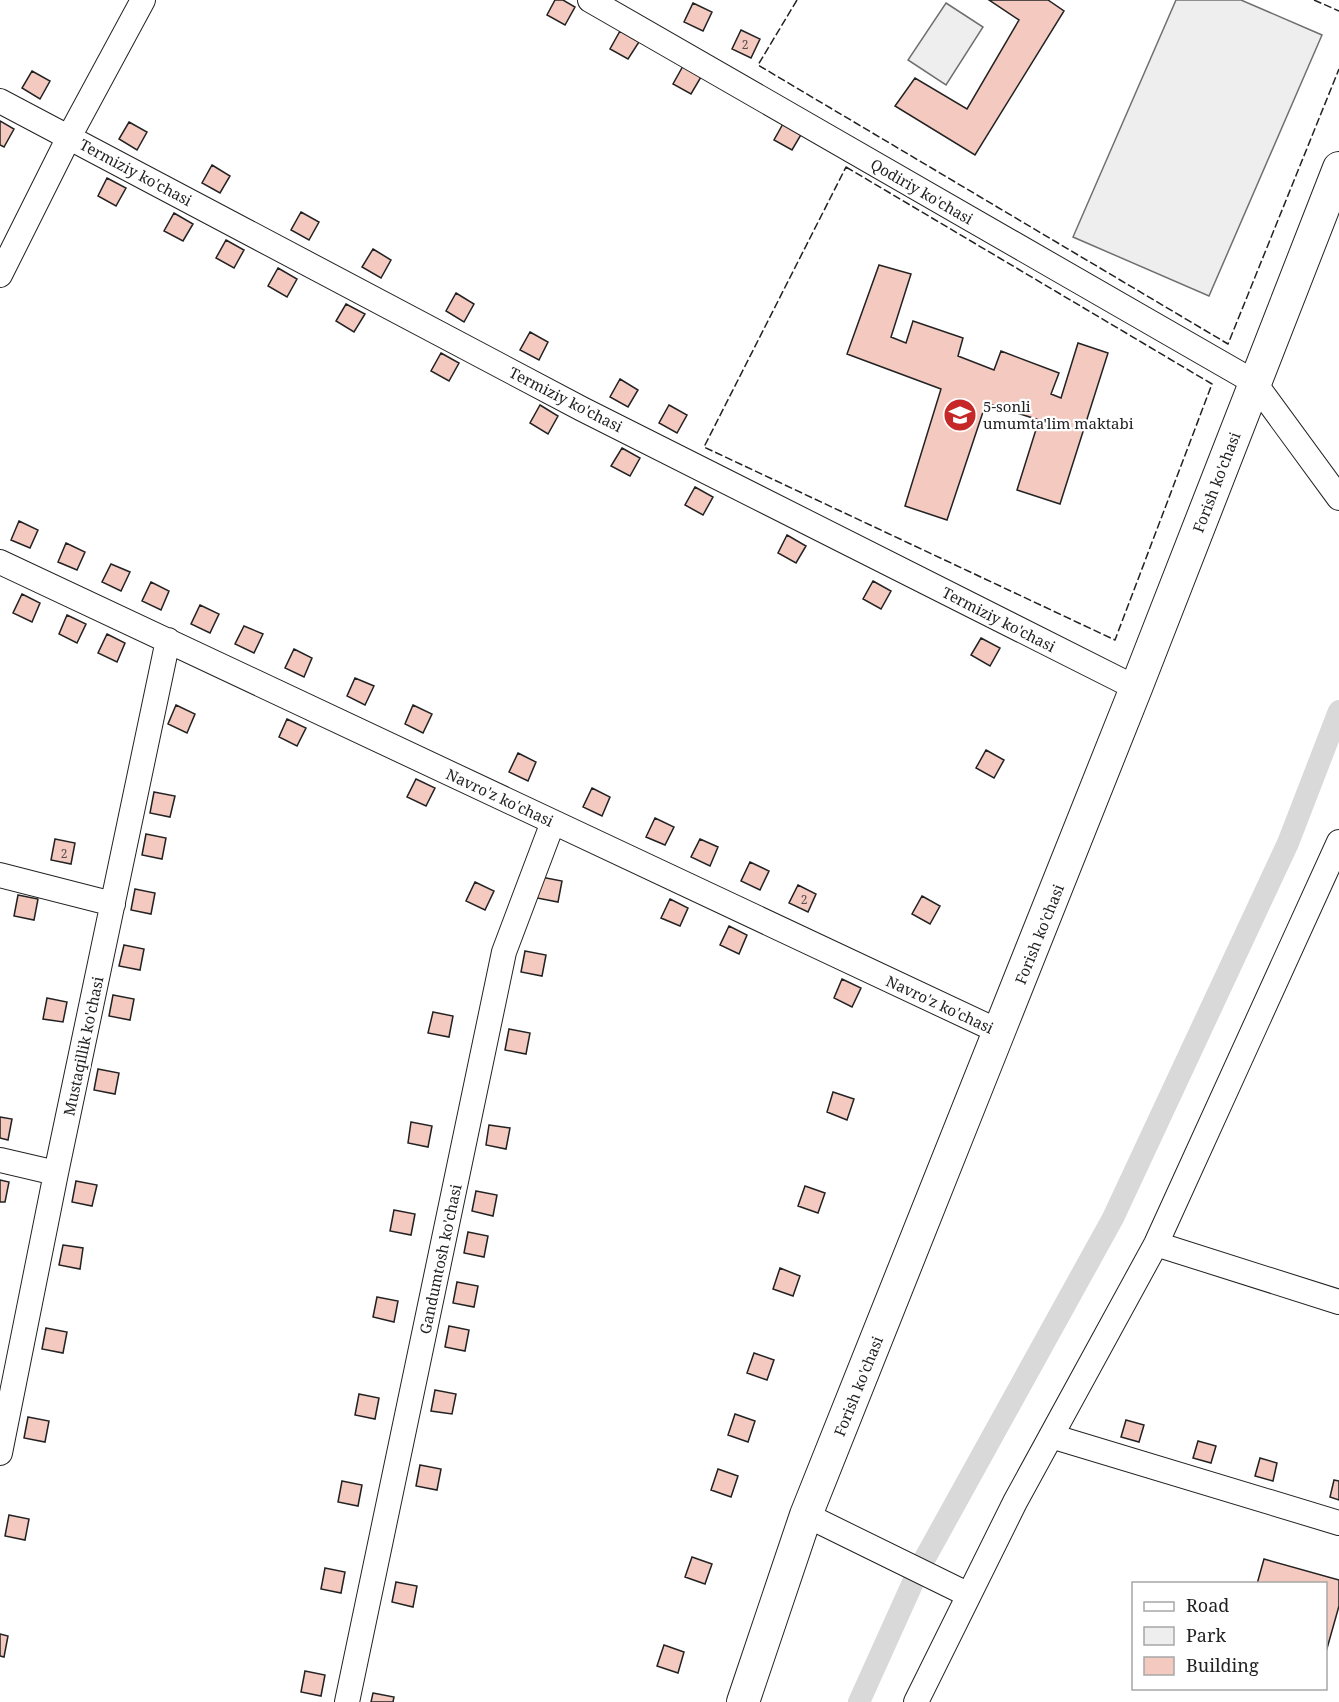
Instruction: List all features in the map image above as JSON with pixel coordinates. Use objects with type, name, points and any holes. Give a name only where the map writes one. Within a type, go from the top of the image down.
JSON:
[{"type":"main road","name":"Forish ko'chasi","points":[[743,1702],[806,1515],[1000,1032],[1339,168]]},
{"type":"street","points":[[0,275],[69,137],[143,0]]},
{"type":"street","name":"Qodiriy ko'chasi","points":[[590,0],[1254,382]]},
{"type":"street","name":"Termiziy ko'chasi","points":[[0,100],[582,408],[1136,688]]},
{"type":"street","points":[[1254,382],[1339,498]]},
{"type":"street","name":"Navro'z ko'chasi","points":[[0,561],[1000,1032]]},
{"type":"street","name":"Mustaqillik ko'chasi","points":[[1,1447],[168,640]]},
{"type":"street","name":"Gandumtosh ko'chasi","points":[[347,1702],[504,952],[553,822]]},
{"type":"street","points":[[916,1702],[1015,1502],[1156,1244],[1333,872],[1339,842]]},
{"type":"street","points":[[0,875],[113,904]]},
{"type":"street","points":[[0,1160],[56,1173]]},
{"type":"street","points":[[1156,1244],[1339,1302]]},
{"type":"street","points":[[1051,1436],[1339,1523]]},
{"type":"street","points":[[806,1515],[969,1595]]},
{"type":"green space","points":[[1176,0],[1241,0],[1322,35],[1209,296],[1073,237]]},
{"type":"green space","points":[[946,3],[983,27],[946,85],[908,60]]},
{"type":"building","points":[[555,0],[563,0],[575,7],[565,25],[547,15]]},
{"type":"building","points":[[989,0],[1048,0],[1064,11],[975,155],[895,106],[915,78],[967,109],[1019,20]]},
{"type":"building","points":[[693,3],[712,12],[703,31],[684,22]]},
{"type":"building","points":[[741,30],[760,39],[751,58],[732,49]]},
{"type":"building","points":[[620,31],[639,42],[628,59],[610,49]]},
{"type":"building","points":[[683,66],[701,77],[691,94],[673,84]]},
{"type":"building","points":[[32,71],[50,81],[40,99],[22,88]]},
{"type":"building","points":[[0,121],[14,129],[4,147],[0,145]]},
{"type":"building","points":[[129,122],[147,132],[137,150],[119,139]]},
{"type":"building","points":[[784,122],[802,133],[792,150],[774,140]]},
{"type":"building","points":[[212,165],[230,176],[220,193],[202,183]]},
{"type":"building","points":[[107,178],[126,188],[116,206],[98,196]]},
{"type":"building","points":[[301,212],[319,222],[309,240],[291,230]]},
{"type":"building","points":[[174,213],[193,224],[183,241],[164,231]]},
{"type":"building","points":[[226,240],[244,250],[234,268],[216,258]]},
{"type":"building","points":[[373,249],[391,260],[381,278],[362,267]]},
{"type":"building","points":[[879,265],[911,274],[891,337],[906,343],[913,321],[963,338],[958,356],[994,370],[1001,351],[1059,373],[1051,394],[1061,398],[1078,343],[1108,353],[1060,504],[1017,490],[1039,420],[986,403],[947,520],[905,506],[941,389],[847,354]]},
{"type":"building","points":[[278,268],[297,279],[287,297],[268,286]]},
{"type":"building","points":[[456,293],[474,304],[464,322],[446,311]]},
{"type":"building","points":[[346,304],[365,314],[354,332],[336,321]]},
{"type":"building","points":[[530,332],[548,342],[539,360],[520,350]]},
{"type":"building","points":[[441,353],[459,363],[449,381],[431,371]]},
{"type":"building","points":[[620,379],[638,390],[628,407],[610,397]]},
{"type":"building","points":[[540,405],[558,416],[548,434],[530,423]]},
{"type":"building","points":[[669,405],[687,415],[677,433],[659,423]]},
{"type":"building","points":[[622,448],[640,458],[630,476],[611,466]]},
{"type":"building","points":[[695,487],[713,497],[703,515],[685,505]]},
{"type":"building","points":[[19,521],[38,530],[30,548],[11,540]]},
{"type":"building","points":[[787,535],[806,546],[796,563],[778,553]]},
{"type":"building","points":[[66,543],[85,552],[77,570],[58,562]]},
{"type":"building","points":[[111,564],[130,572],[121,591],[102,582]]},
{"type":"building","points":[[873,581],[891,591],[881,609],[863,599]]},
{"type":"building","points":[[151,582],[169,591],[161,610],[142,601]]},
{"type":"building","points":[[22,594],[40,603],[32,622],[13,613]]},
{"type":"building","points":[[200,605],[219,614],[210,633],[191,624]]},
{"type":"building","points":[[67,615],[86,624],[77,643],[59,634]]},
{"type":"building","points":[[244,626],[263,634],[254,653],[235,644]]},
{"type":"building","points":[[107,634],[125,643],[117,662],[98,653]]},
{"type":"building","points":[[981,638],[1000,648],[990,666],[971,655]]},
{"type":"building","points":[[294,649],[312,658],[304,677],[285,668]]},
{"type":"building","points":[[355,678],[374,686],[365,705],[347,696]]},
{"type":"building","points":[[176,705],[195,714],[187,733],[168,724]]},
{"type":"building","points":[[413,705],[432,714],[423,733],[405,724]]},
{"type":"building","points":[[287,719],[306,728],[297,746],[279,737]]},
{"type":"building","points":[[986,750],[1004,760],[994,778],[976,768]]},
{"type":"building","points":[[518,753],[536,762],[528,781],[509,772]]},
{"type":"building","points":[[416,779],[435,788],[426,806],[407,797]]},
{"type":"building","points":[[592,788],[610,797],[602,816],[583,807]]},
{"type":"building","points":[[154,792],[175,796],[170,817],[150,813]]},
{"type":"building","points":[[655,818],[674,827],[665,845],[646,837]]},
{"type":"building","points":[[146,834],[166,838],[162,859],[142,855]]},
{"type":"building","points":[[55,839],[75,843],[71,864],[51,860]]},
{"type":"building","points":[[700,839],[718,847],[710,866],[691,857]]},
{"type":"building","points":[[750,862],[769,871],[760,890],[741,881]]},
{"type":"building","points":[[541,877],[562,881],[558,902],[537,898]]},
{"type":"building","points":[[475,882],[494,891],[485,910],[466,901]]},
{"type":"building","points":[[798,885],[816,894],[808,912],[789,903]]},
{"type":"building","points":[[135,889],[155,893],[151,914],[131,910]]},
{"type":"building","points":[[18,895],[38,899],[34,920],[14,916]]},
{"type":"building","points":[[922,896],[940,906],[930,924],[912,914]]},
{"type":"building","points":[[670,899],[688,908],[680,926],[661,918]]},
{"type":"building","points":[[729,926],[747,935],[739,954],[720,945]]},
{"type":"building","points":[[124,945],[144,949],[140,970],[119,966]]},
{"type":"building","points":[[525,951],[546,955],[542,976],[521,972]]},
{"type":"building","points":[[842,979],[861,988],[852,1007],[834,998]]},
{"type":"building","points":[[113,995],[134,999],[130,1020],[109,1016]]},
{"type":"building","points":[[47,998],[67,1002],[63,1022],[43,1019]]},
{"type":"building","points":[[433,1012],[453,1016],[449,1037],[428,1033]]},
{"type":"building","points":[[509,1029],[530,1033],[526,1054],[505,1050]]},
{"type":"building","points":[[98,1069],[119,1073],[115,1094],[94,1090]]},
{"type":"building","points":[[833,1092],[854,1099],[847,1120],[827,1112]]},
{"type":"building","points":[[0,1117],[12,1119],[8,1140],[0,1138]]},
{"type":"building","points":[[411,1122],[432,1126],[428,1147],[408,1143]]},
{"type":"building","points":[[489,1125],[510,1128],[506,1149],[486,1145]]},
{"type":"building","points":[[0,1180],[9,1182],[5,1202],[0,1202]]},
{"type":"building","points":[[76,1181],[97,1185],[92,1206],[72,1202]]},
{"type":"building","points":[[805,1186],[825,1193],[818,1213],[798,1206]]},
{"type":"building","points":[[476,1191],[497,1195],[493,1216],[472,1211]]},
{"type":"building","points":[[394,1210],[415,1214],[411,1235],[390,1231]]},
{"type":"building","points":[[468,1232],[488,1236],[484,1257],[464,1253]]},
{"type":"building","points":[[63,1245],[83,1248],[80,1269],[59,1265]]},
{"type":"building","points":[[780,1268],[800,1276],[793,1296],[773,1289]]},
{"type":"building","points":[[457,1282],[478,1286],[474,1307],[453,1303]]},
{"type":"building","points":[[377,1297],[398,1301],[394,1322],[373,1317]]},
{"type":"building","points":[[449,1326],[469,1330],[465,1351],[445,1347]]},
{"type":"building","points":[[46,1328],[67,1332],[63,1353],[42,1349]]},
{"type":"building","points":[[754,1353],[774,1360],[767,1380],[747,1373]]},
{"type":"building","points":[[435,1390],[456,1394],[452,1414],[431,1411]]},
{"type":"building","points":[[359,1394],[379,1398],[375,1419],[355,1415]]},
{"type":"building","points":[[735,1414],[755,1421],[748,1442],[728,1435]]},
{"type":"building","points":[[28,1417],[49,1421],[45,1442],[24,1438]]},
{"type":"building","points":[[1126,1420],[1144,1425],[1139,1442],[1121,1437]]},
{"type":"building","points":[[1198,1441],[1216,1446],[1211,1463],[1193,1458]]},
{"type":"building","points":[[1260,1458],[1277,1463],[1273,1481],[1255,1476]]},
{"type":"building","points":[[420,1465],[441,1469],[437,1490],[416,1486]]},
{"type":"building","points":[[718,1469],[738,1476],[731,1497],[711,1490]]},
{"type":"building","points":[[1334,1480],[1339,1481],[1339,1500],[1330,1497]]},
{"type":"building","points":[[342,1481],[362,1485],[358,1506],[338,1502]]},
{"type":"building","points":[[9,1515],[29,1519],[25,1540],[5,1536]]},
{"type":"building","points":[[692,1557],[712,1564],[705,1584],[685,1577]]},
{"type":"building","points":[[1264,1559],[1339,1580],[1339,1606],[1327,1648],[1327,1582],[1258,1582]]},
{"type":"building","points":[[325,1568],[345,1572],[341,1593],[321,1589]]},
{"type":"building","points":[[396,1582],[417,1586],[413,1607],[392,1602]]},
{"type":"building","points":[[0,1634],[8,1636],[4,1657],[0,1656]]},
{"type":"building","points":[[664,1645],[684,1652],[678,1673],[657,1666]]},
{"type":"building","points":[[305,1671],[325,1675],[321,1696],[301,1692]]},
{"type":"building","points":[[373,1693],[394,1697],[393,1702],[371,1702]]},
{"type":"waterway","points":[[859,1702],[919,1569],[1113,1218],[1288,843],[1339,711]]},
{"type":"fence","points":[[797,0],[758,65],[1228,344],[1339,69]]},
{"type":"fence","points":[[1314,0],[1339,11]]},
{"type":"fence","points":[[846,167],[1212,384],[1115,640],[704,447],[846,167]]},
{"type":"place","name":"5-sonli umumta'lim maktabi","points":[[960,415]]}]
